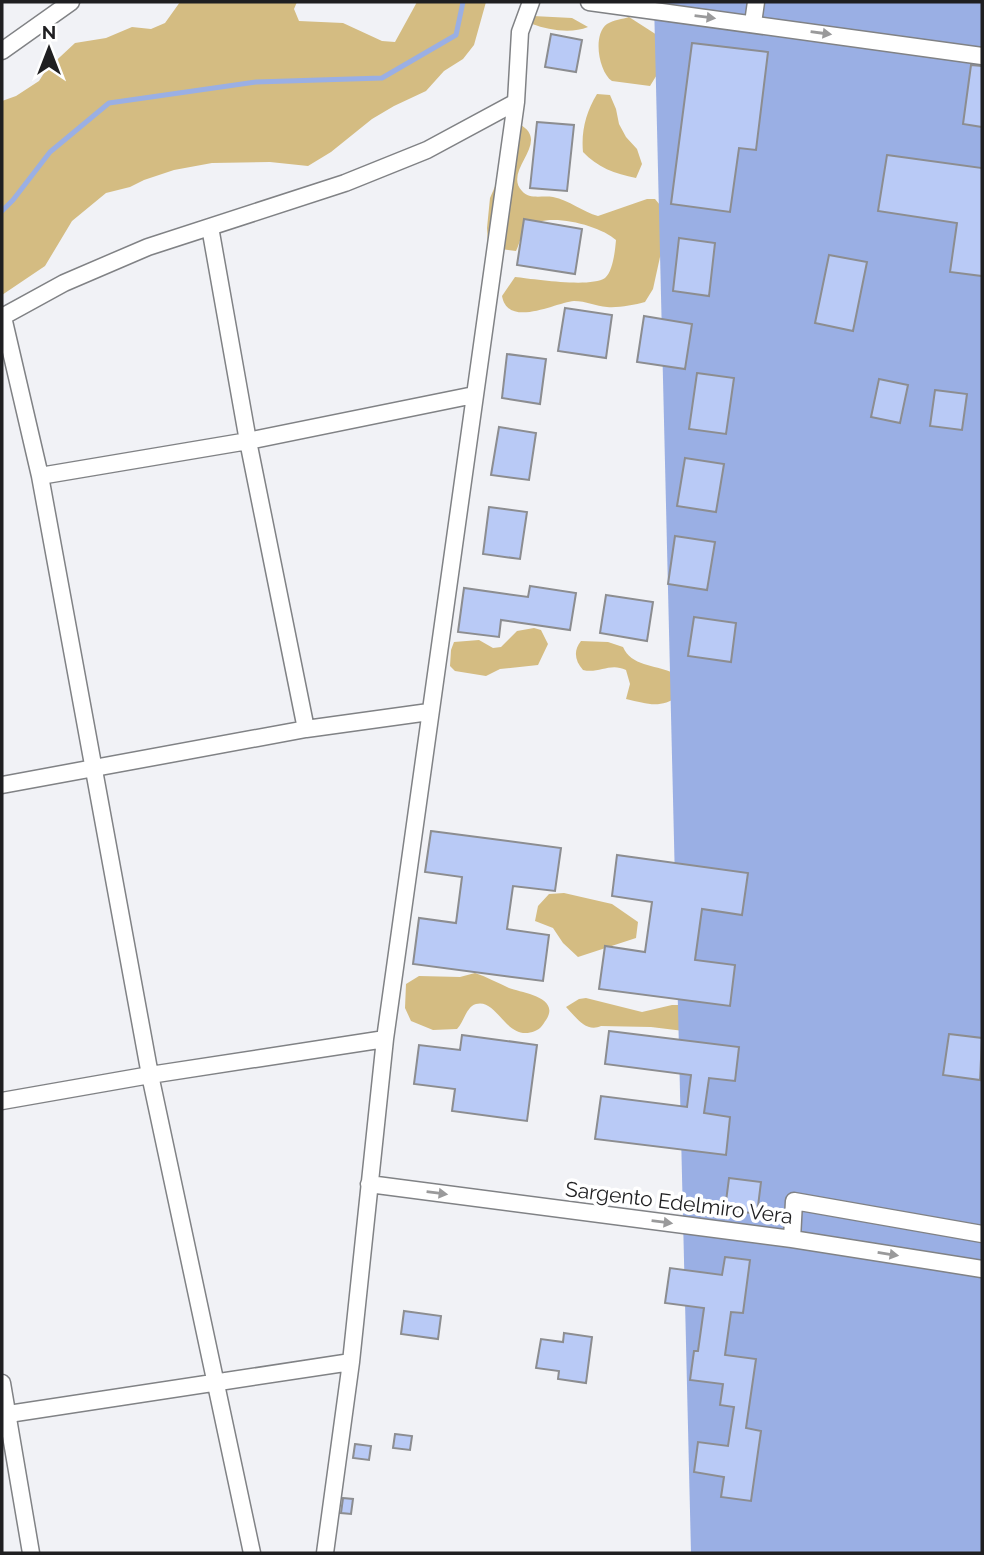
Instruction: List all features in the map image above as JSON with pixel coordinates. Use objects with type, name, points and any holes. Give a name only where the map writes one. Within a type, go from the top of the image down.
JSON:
[{"type":"street","points":[[2,51],[71,2]]},
{"type":"street","points":[[325,1553],[351,1362],[385,1039],[516,102],[520,32],[531,2]]},
{"type":"street","points":[[589,2],[982,55]]},
{"type":"street","points":[[753,23],[756,2]]},
{"type":"street","points":[[252,1553],[150,1075],[40,475],[2,317],[64,283],[148,247],[345,183],[427,150],[516,102]]},
{"type":"street","points":[[209,227],[248,441],[306,729]]},
{"type":"street","points":[[40,475],[248,441],[474,395]]},
{"type":"street","points":[[2,785],[306,729],[429,712]]},
{"type":"street","points":[[2,1101],[385,1039]]},
{"type":"street","name":"Sargento Edelmiro Vera","points":[[369,1184],[792,1239],[982,1269]]},
{"type":"street","name":"Sargento Edelmiro Vera","points":[[792,1239],[794,1201],[982,1234]]},
{"type":"street","points":[[5,1415],[351,1362]]},
{"type":"street","points":[[2,1383],[5,1415],[31,1553]]},
{"type":"shaded area","points":[[180,2],[297,2],[294,9],[299,21],[343,23],[382,41],[395,42],[417,2],[486,2],[474,45],[463,59],[444,71],[426,91],[372,119],[331,152],[308,166],[270,162],[212,163],[174,170],[106,193],[72,221],[45,266],[2,295],[2,101],[16,96],[39,81],[46,70],[75,43],[106,38],[132,27],[151,29],[165,23]]},
{"type":"shaded area","points":[[533,16],[572,18],[588,27],[567,31],[553,29],[532,24]]},
{"type":"shaded area","points":[[629,17],[657,35],[663,65],[650,86],[612,81],[601,62],[599,44],[602,29],[609,23]]},
{"type":"shaded area","points":[[597,94],[610,95],[619,124],[637,149],[642,164],[636,178],[607,169],[583,152],[585,122]]},
{"type":"shaded area","points":[[519,124],[528,131],[531,139],[530,148],[518,174],[518,183],[525,194],[559,199],[598,216],[647,199],[655,199],[660,205],[667,243],[660,257],[653,289],[645,302],[611,307],[574,301],[523,312],[513,311],[506,306],[502,296],[515,277],[575,283],[605,278],[612,266],[616,240],[586,225],[547,220],[528,227],[516,251],[494,248],[488,244],[490,198]]},
{"type":"shaded area","points":[[534,628],[541,630],[548,644],[538,665],[500,669],[486,676],[455,671],[450,666],[454,642],[479,640],[493,648],[501,647],[517,631]]},
{"type":"shaded area","points":[[581,641],[608,642],[623,647],[637,661],[671,672],[679,696],[660,704],[626,699],[630,684],[626,670],[615,667],[583,670],[576,656]]},
{"type":"shaded area","points":[[564,893],[612,904],[638,922],[636,938],[578,957],[563,943],[553,928],[535,921],[538,906],[549,894]]},
{"type":"shaded area","points":[[475,973],[544,1001],[549,1012],[542,1026],[525,1033],[517,1031],[484,1004],[476,1004],[470,1008],[457,1029],[433,1030],[411,1021],[405,1008],[406,984],[419,976],[460,977]]},
{"type":"shaded area","points":[[586,998],[642,1012],[672,1005],[688,1005],[692,1032],[651,1027],[586,1026],[566,1007]]},
{"type":"water","points":[[654,2],[982,2],[982,1553],[691,1553]]},
{"type":"building","points":[[551,34],[582,40],[576,72],[545,67]]},
{"type":"building","points":[[692,43],[768,52],[756,150],[739,148],[730,212],[671,204]]},
{"type":"building","points":[[971,65],[982,66],[982,127],[963,124]]},
{"type":"building","points":[[537,122],[574,125],[567,191],[530,188]]},
{"type":"building","points":[[887,155],[982,168],[982,276],[950,272],[957,223],[878,211]]},
{"type":"building","points":[[524,219],[582,229],[575,274],[517,265]]},
{"type":"building","points":[[679,238],[715,243],[709,296],[673,291]]},
{"type":"building","points":[[829,255],[867,262],[853,331],[815,323]]},
{"type":"building","points":[[565,308],[612,315],[606,358],[558,351]]},
{"type":"building","points":[[644,316],[692,324],[685,369],[637,362]]},
{"type":"building","points":[[507,354],[546,359],[540,404],[502,398]]},
{"type":"building","points":[[697,373],[734,378],[726,434],[689,429]]},
{"type":"building","points":[[879,379],[908,385],[900,423],[871,417]]},
{"type":"building","points":[[935,390],[967,394],[962,430],[930,426]]},
{"type":"building","points":[[499,427],[536,433],[529,480],[491,475]]},
{"type":"building","points":[[685,458],[724,464],[716,512],[677,506]]},
{"type":"building","points":[[489,507],[527,512],[520,559],[483,554]]},
{"type":"building","points":[[675,536],[715,542],[707,590],[668,584]]},
{"type":"building","points":[[530,586],[576,593],[570,630],[501,620],[499,637],[458,632],[464,588],[528,597]]},
{"type":"building","points":[[606,595],[653,602],[647,641],[600,633]]},
{"type":"building","points":[[694,617],[736,623],[731,662],[688,656]]},
{"type":"building","points":[[431,831],[561,848],[555,891],[513,886],[507,929],[549,935],[543,981],[413,964],[419,918],[456,923],[462,877],[425,872]]},
{"type":"building","points":[[617,855],[748,873],[742,915],[702,909],[695,960],[735,965],[730,1006],[599,989],[605,946],[645,952],[652,902],[612,896]]},
{"type":"building","points":[[609,1031],[739,1047],[735,1081],[709,1078],[704,1113],[730,1117],[726,1155],[595,1139],[601,1096],[687,1107],[691,1075],[605,1064]]},
{"type":"building","points":[[949,1034],[982,1038],[980,1080],[943,1075]]},
{"type":"building","points":[[462,1035],[537,1045],[527,1121],[452,1111],[455,1089],[414,1084],[419,1045],[460,1050]]},
{"type":"building","points":[[729,1178],[761,1182],[757,1214],[725,1209]]},
{"type":"building","points":[[725,1257],[750,1260],[743,1313],[731,1312],[725,1355],[756,1359],[746,1428],[761,1431],[751,1501],[721,1497],[724,1477],[694,1472],[698,1442],[728,1446],[734,1407],[720,1405],[723,1384],[690,1380],[694,1351],[698,1351],[704,1308],[665,1303],[670,1268],[722,1275]]},
{"type":"building","points":[[404,1311],[441,1316],[438,1339],[401,1334]]},
{"type":"building","points":[[564,1333],[592,1337],[586,1383],[558,1379],[559,1371],[536,1368],[541,1339],[563,1342]]},
{"type":"building","points":[[395,1434],[412,1436],[410,1450],[393,1448]]},
{"type":"building","points":[[355,1444],[371,1446],[369,1460],[353,1458]]},
{"type":"building","points":[[343,1498],[353,1499],[351,1514],[341,1513]]},
{"type":"waterway","points":[[2,211],[50,152],[109,103],[256,82],[382,78],[456,35],[463,2]]}]
